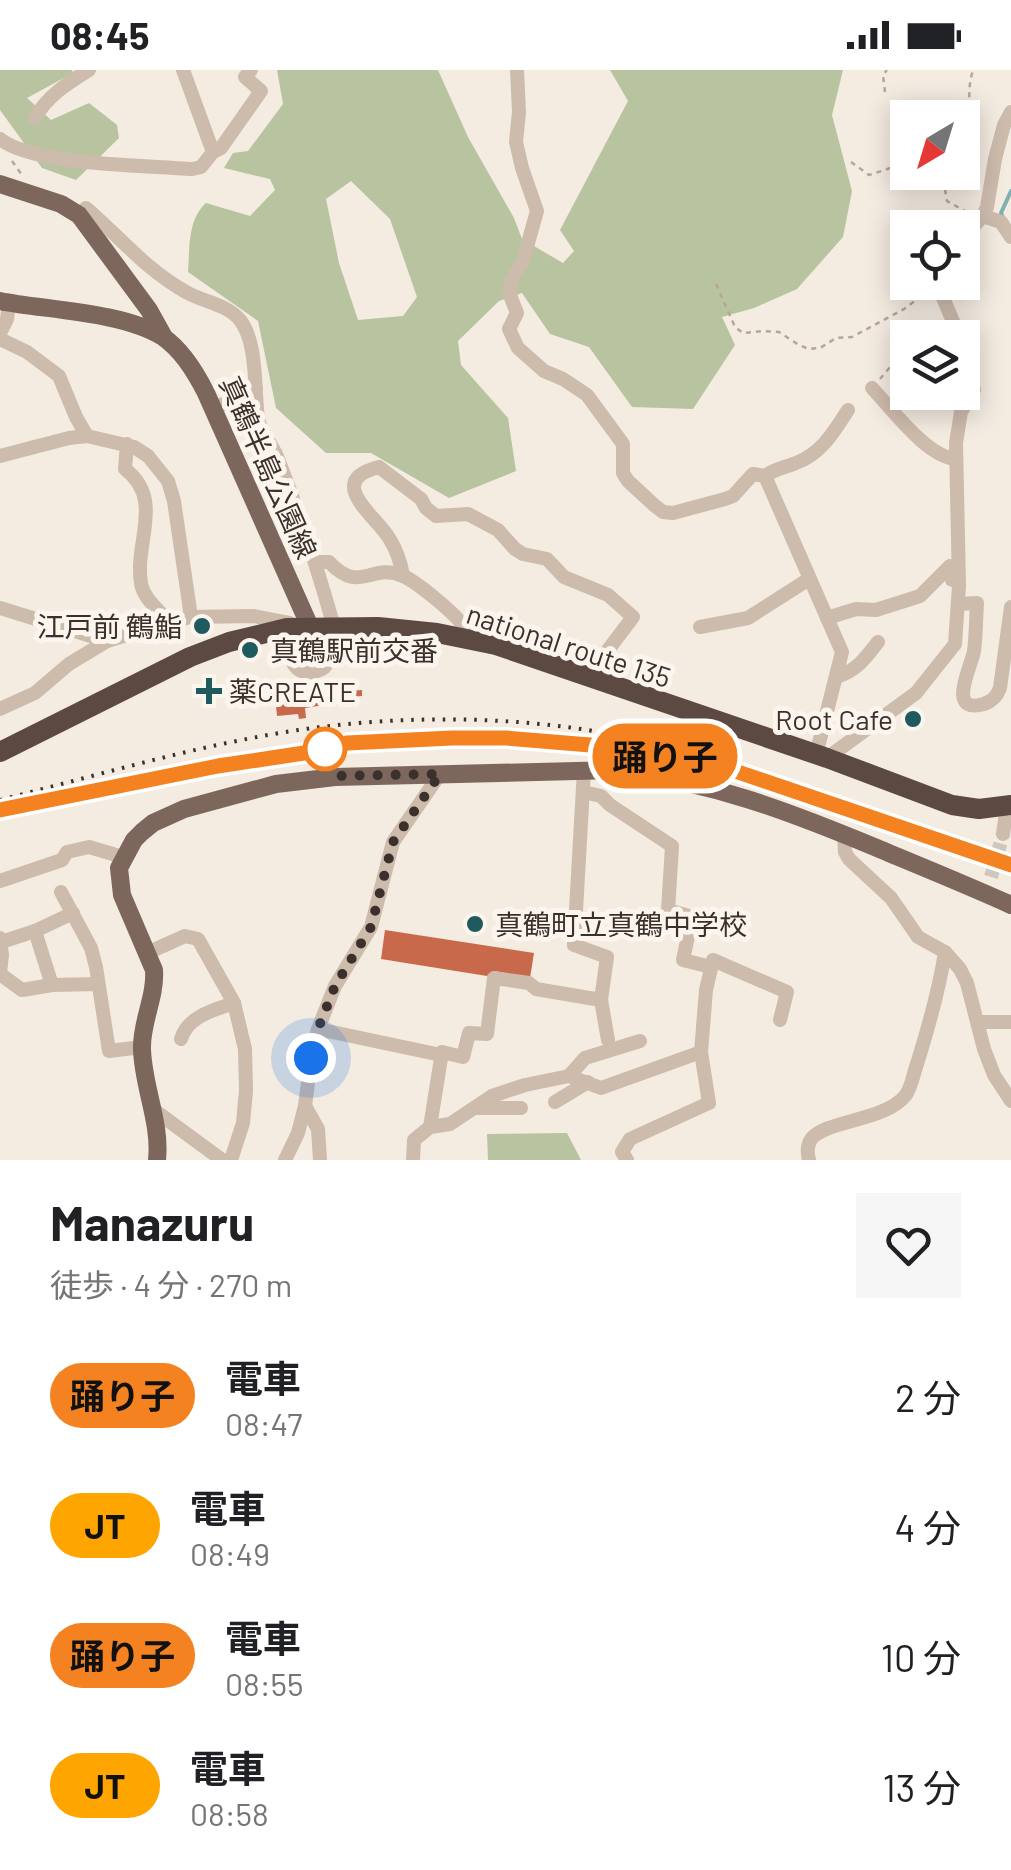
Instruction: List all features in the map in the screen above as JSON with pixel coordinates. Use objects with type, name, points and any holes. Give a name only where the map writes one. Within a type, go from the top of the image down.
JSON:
[{"type":"highway","name":"national route 135","points":[[0,752],[199,653],[240,639],[286,628],[378,627],[496,645],[952,805],[1009,812]]},
{"type":"main road","name":"真鶴半島公園線","points":[[0,184],[61,204],[79,215],[149,310],[164,338],[191,367],[324,627]]},
{"type":"main road","name":"真鶴半島公園線","points":[[4,302],[126,322],[164,338]]},
{"type":"main road","points":[[157,1160],[159,1144],[142,1047],[154,970],[122,895],[119,868],[134,840],[152,823],[184,809],[276,784],[335,776],[615,770],[727,791],[796,814],[989,886],[1011,905]]},
{"type":"street","points":[[35,118],[42,105],[89,70]]},
{"type":"street","points":[[183,70],[213,152]]},
{"type":"street","points":[[0,139],[11,148],[71,160],[202,167],[213,152],[222,148],[261,90],[245,78],[251,70]]},
{"type":"street","points":[[517,70],[516,142],[537,211],[524,261],[511,280],[510,295],[517,313],[509,330],[518,348],[544,371],[563,378],[587,395],[623,444],[623,473],[628,481],[663,512],[673,513],[725,499],[733,496],[753,474],[765,476],[776,467],[795,464],[817,452],[848,410]]},
{"type":"street","points":[[980,219],[987,207],[991,176],[1011,112]]},
{"type":"street","points":[[79,215],[86,208],[146,266],[188,294],[225,308],[241,321],[249,343],[258,422],[277,456],[316,562],[329,658],[326,666],[304,673],[296,670],[286,628]]},
{"type":"street","points":[[983,216],[1000,222],[1011,237]]},
{"type":"street","points":[[4,302],[7,318],[0,336],[60,376],[87,436]]},
{"type":"street","points":[[213,409],[256,388]]},
{"type":"street","points":[[872,388],[931,450],[944,458],[956,459]]},
{"type":"street","points":[[822,757],[916,694],[955,644],[959,586],[956,459],[964,410]]},
{"type":"street","points":[[0,456],[87,436],[127,444],[148,456],[168,481],[174,500],[191,617]]},
{"type":"street","points":[[127,444],[125,469],[143,490],[146,510],[140,584],[168,622]]},
{"type":"street","points":[[403,576],[389,537],[357,501],[354,490],[358,478],[368,470],[379,467],[421,499],[436,516],[468,514],[498,530],[515,549],[547,559],[564,577],[608,595],[633,617],[608,650],[596,680]]},
{"type":"street","points":[[765,476],[842,652],[822,757]]},
{"type":"street","points":[[316,562],[329,562],[342,575],[354,579],[372,574],[403,576],[458,616],[464,627],[462,637]]},
{"type":"street","points":[[828,618],[856,609],[876,610],[920,596],[950,566],[952,584],[959,586]]},
{"type":"street","points":[[700,627],[748,618],[809,579]]},
{"type":"street","points":[[958,604],[977,603],[974,652],[962,687],[962,696],[975,705],[990,702],[1000,688],[1011,607]]},
{"type":"street","points":[[0,608],[108,641]]},
{"type":"street","points":[[0,709],[35,692],[69,664],[108,641],[168,622],[191,617],[254,616],[324,627]]},
{"type":"street","points":[[836,678],[862,663],[878,642]]},
{"type":"street","points":[[584,770],[574,945],[608,956],[600,1000],[608,1040]]},
{"type":"street","points":[[285,1160],[298,1132],[318,1029],[335,986],[371,927],[393,842],[440,774]]},
{"type":"street","points":[[583,792],[600,796],[672,846],[668,910],[692,917],[683,960],[711,968]]},
{"type":"street","points":[[1003,834],[1009,812]]},
{"type":"street","points":[[844,834],[848,858],[891,898],[918,937],[945,952],[960,969],[994,1075],[1011,1101]]},
{"type":"street","points":[[0,881],[62,860],[67,852],[89,847],[123,857]]},
{"type":"street","points":[[61,892],[91,948],[108,1050],[142,1047]]},
{"type":"street","points":[[73,913],[35,931],[1,940],[0,973],[22,990],[98,984]]},
{"type":"street","points":[[35,931],[52,985]]},
{"type":"street","points":[[147,953],[185,936],[198,939],[234,1003],[245,1049],[246,1090],[243,1123],[230,1160]]},
{"type":"street","points":[[808,1160],[811,1139],[822,1130],[868,1117],[907,1094],[930,1020],[945,952]]},
{"type":"street","points":[[627,1160],[622,1152],[630,1139],[709,1103],[702,1052],[712,960],[787,992],[780,1020]]},
{"type":"street","points":[[318,1029],[463,1058],[469,1033],[487,1034],[494,978],[600,1000]]},
{"type":"street","points":[[180,1039],[184,1029],[206,1012],[234,1003]]},
{"type":"street","points":[[978,1022],[1011,1022]]},
{"type":"street","points":[[569,1076],[585,1058],[640,1040]]},
{"type":"street","points":[[414,1160],[414,1140],[430,1127],[450,1124],[492,1096],[569,1076],[601,1088],[702,1052]]},
{"type":"street","points":[[430,1127],[441,1055]]},
{"type":"street","points":[[555,1102],[588,1082]]},
{"type":"street","points":[[305,1106],[318,1129],[320,1160]]},
{"type":"street","points":[[472,1108],[521,1108]]},
{"type":"street","points":[[154,1110],[222,1160]]},
{"type":"path","points":[[886,92],[883,74],[887,70]]},
{"type":"path","points":[[968,100],[974,70]]},
{"type":"path","points":[[24,151],[12,160],[38,196]]},
{"type":"path","points":[[851,162],[869,175],[890,168]]},
{"type":"path","points":[[945,190],[946,201],[975,217],[983,216]]},
{"type":"path","points":[[716,284],[735,327],[743,333],[779,332],[809,349],[820,348],[836,338],[852,337],[916,300]]},
{"type":"green space","points":[[0,70],[72,70],[73,73],[27,98],[51,120],[89,103],[117,125],[119,138],[76,180],[42,168],[0,110]]},
{"type":"green space","points":[[277,70],[438,70],[522,239],[563,263],[574,251],[560,230],[628,101],[610,70],[843,70],[832,115],[852,191],[843,237],[797,289],[722,317],[735,345],[693,409],[632,407],[589,347],[550,334],[522,293],[499,301],[458,341],[461,365],[508,418],[516,471],[449,498],[371,453],[326,453],[276,408],[258,321],[188,272],[192,226],[206,203],[250,216],[275,190],[270,179],[224,168],[233,153],[248,151],[283,104]],"holes":[[[351,181],[390,219],[417,297],[403,316],[358,320],[339,263],[326,199]]]},
{"type":"green space","points":[[567,1133],[581,1160],[488,1160],[487,1134]]},
{"type":"building","points":[[329,685],[329,693],[362,690],[362,696],[330,699],[331,704],[305,708],[306,718],[299,719],[298,714],[277,716],[275,695]]},
{"type":"building","points":[[385,930],[534,953],[530,978],[494,971],[487,976],[381,959]]},
{"type":"waterway","points":[[1004,220],[1001,213],[1011,191]]},
{"type":"tunnel","points":[[991,877],[1003,834]]},
{"type":"railway","points":[[0,800],[173,755],[304,729],[412,720],[509,721],[605,733],[702,755],[1011,857]]},
{"type":"railway","points":[[84,793],[347,743],[452,737],[604,746]]},
{"type":"train","name":"踊り子","points":[[0,810],[347,743],[506,738],[645,752],[738,772],[1011,865]]},
{"type":"place","name":"江戸前 鶴鮨","points":[[202,626]]},
{"type":"place","name":"真鶴駅前交番","points":[[250,650]]},
{"type":"place","name":"薬CREATE","points":[[209,691]]},
{"type":"place","name":"Root Cafe","points":[[913,719]]},
{"type":"place","name":"真鶴町立真鶴中学校","points":[[475,924]]},
{"type":"route","points":[[311,1058],[335,986],[371,927],[393,842],[440,774],[335,776],[325,749]]}]
